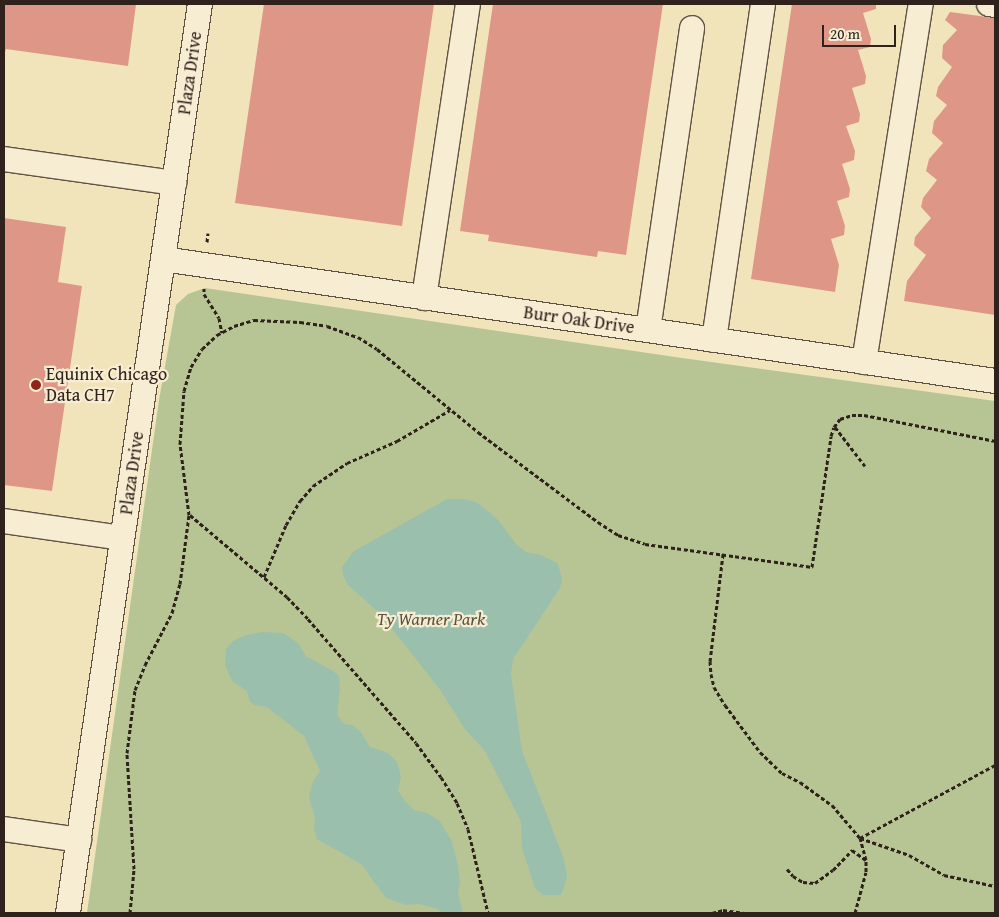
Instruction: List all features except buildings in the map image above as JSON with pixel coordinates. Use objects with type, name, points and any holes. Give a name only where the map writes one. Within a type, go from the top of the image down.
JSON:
[{"type":"street","name":"Plaza Drive","points":[[68,913],[200,4]]},
{"type":"street","points":[[424,298],[468,4]]},
{"type":"street","points":[[714,340],[763,4]]},
{"type":"street","points":[[864,362],[921,4]]},
{"type":"street","points":[[989,4],[995,5]]},
{"type":"street","points":[[648,330],[692,28]]},
{"type":"street","points":[[4,159],[174,183]]},
{"type":"street","name":"Burr Oak Drive","points":[[163,259],[995,381]]},
{"type":"street","points":[[4,521],[122,538]]},
{"type":"street","points":[[4,829],[78,840]]},
{"type":"path","points":[[130,913],[134,869],[126,753],[135,690],[145,665],[172,613],[178,594],[189,515],[180,444],[184,391],[191,367],[202,350],[217,336],[234,326],[254,320],[300,322],[327,326],[358,337],[377,348],[450,410],[598,522],[618,535],[645,544],[812,566],[834,427],[840,419],[852,415],[864,415],[995,441]]},
{"type":"path","points":[[264,578],[286,525],[300,501],[313,486],[347,463],[397,441],[450,410]]},
{"type":"path","points":[[834,427],[865,466]]},
{"type":"path","points":[[189,515],[303,613],[416,743],[457,803],[468,829],[488,913]]},
{"type":"path","points":[[723,554],[710,661],[714,687],[724,705],[772,765],[832,804],[860,838],[866,860],[855,913]]},
{"type":"path","points":[[860,838],[995,765]]},
{"type":"path","points":[[860,838],[909,855],[944,875],[995,886]]},
{"type":"path","points":[[787,869],[793,876],[804,882],[815,883],[833,870],[852,850],[866,860]]},
{"type":"path","points":[[712,913],[723,910],[746,913]]},
{"type":"green space","name":"Ty Warner Park","points":[[205,288],[682,358],[995,401],[995,913],[87,913],[159,400],[176,305],[188,294]]},
{"type":"shaded area","points":[[447,499],[464,499],[478,503],[498,520],[516,544],[526,552],[541,555],[557,563],[560,571],[562,579],[560,588],[513,659],[511,674],[522,751],[564,859],[567,877],[561,895],[543,895],[535,888],[522,848],[521,822],[485,751],[464,728],[441,691],[401,640],[376,610],[348,585],[343,575],[342,567],[354,551]]},
{"type":"shaded area","points":[[263,632],[283,633],[298,643],[306,656],[339,676],[340,687],[337,715],[344,724],[352,725],[360,731],[370,747],[388,753],[397,762],[401,777],[398,791],[414,810],[427,813],[440,821],[452,842],[458,865],[460,882],[458,894],[463,913],[441,913],[438,909],[419,904],[406,905],[386,898],[361,864],[317,839],[314,828],[315,818],[309,797],[313,781],[320,771],[304,736],[267,707],[254,705],[250,702],[247,691],[232,681],[225,665],[226,649],[233,641],[246,635]]},
{"type":"place","name":"Equinix Chicago Data CH7","points":[[36,385]]}]
